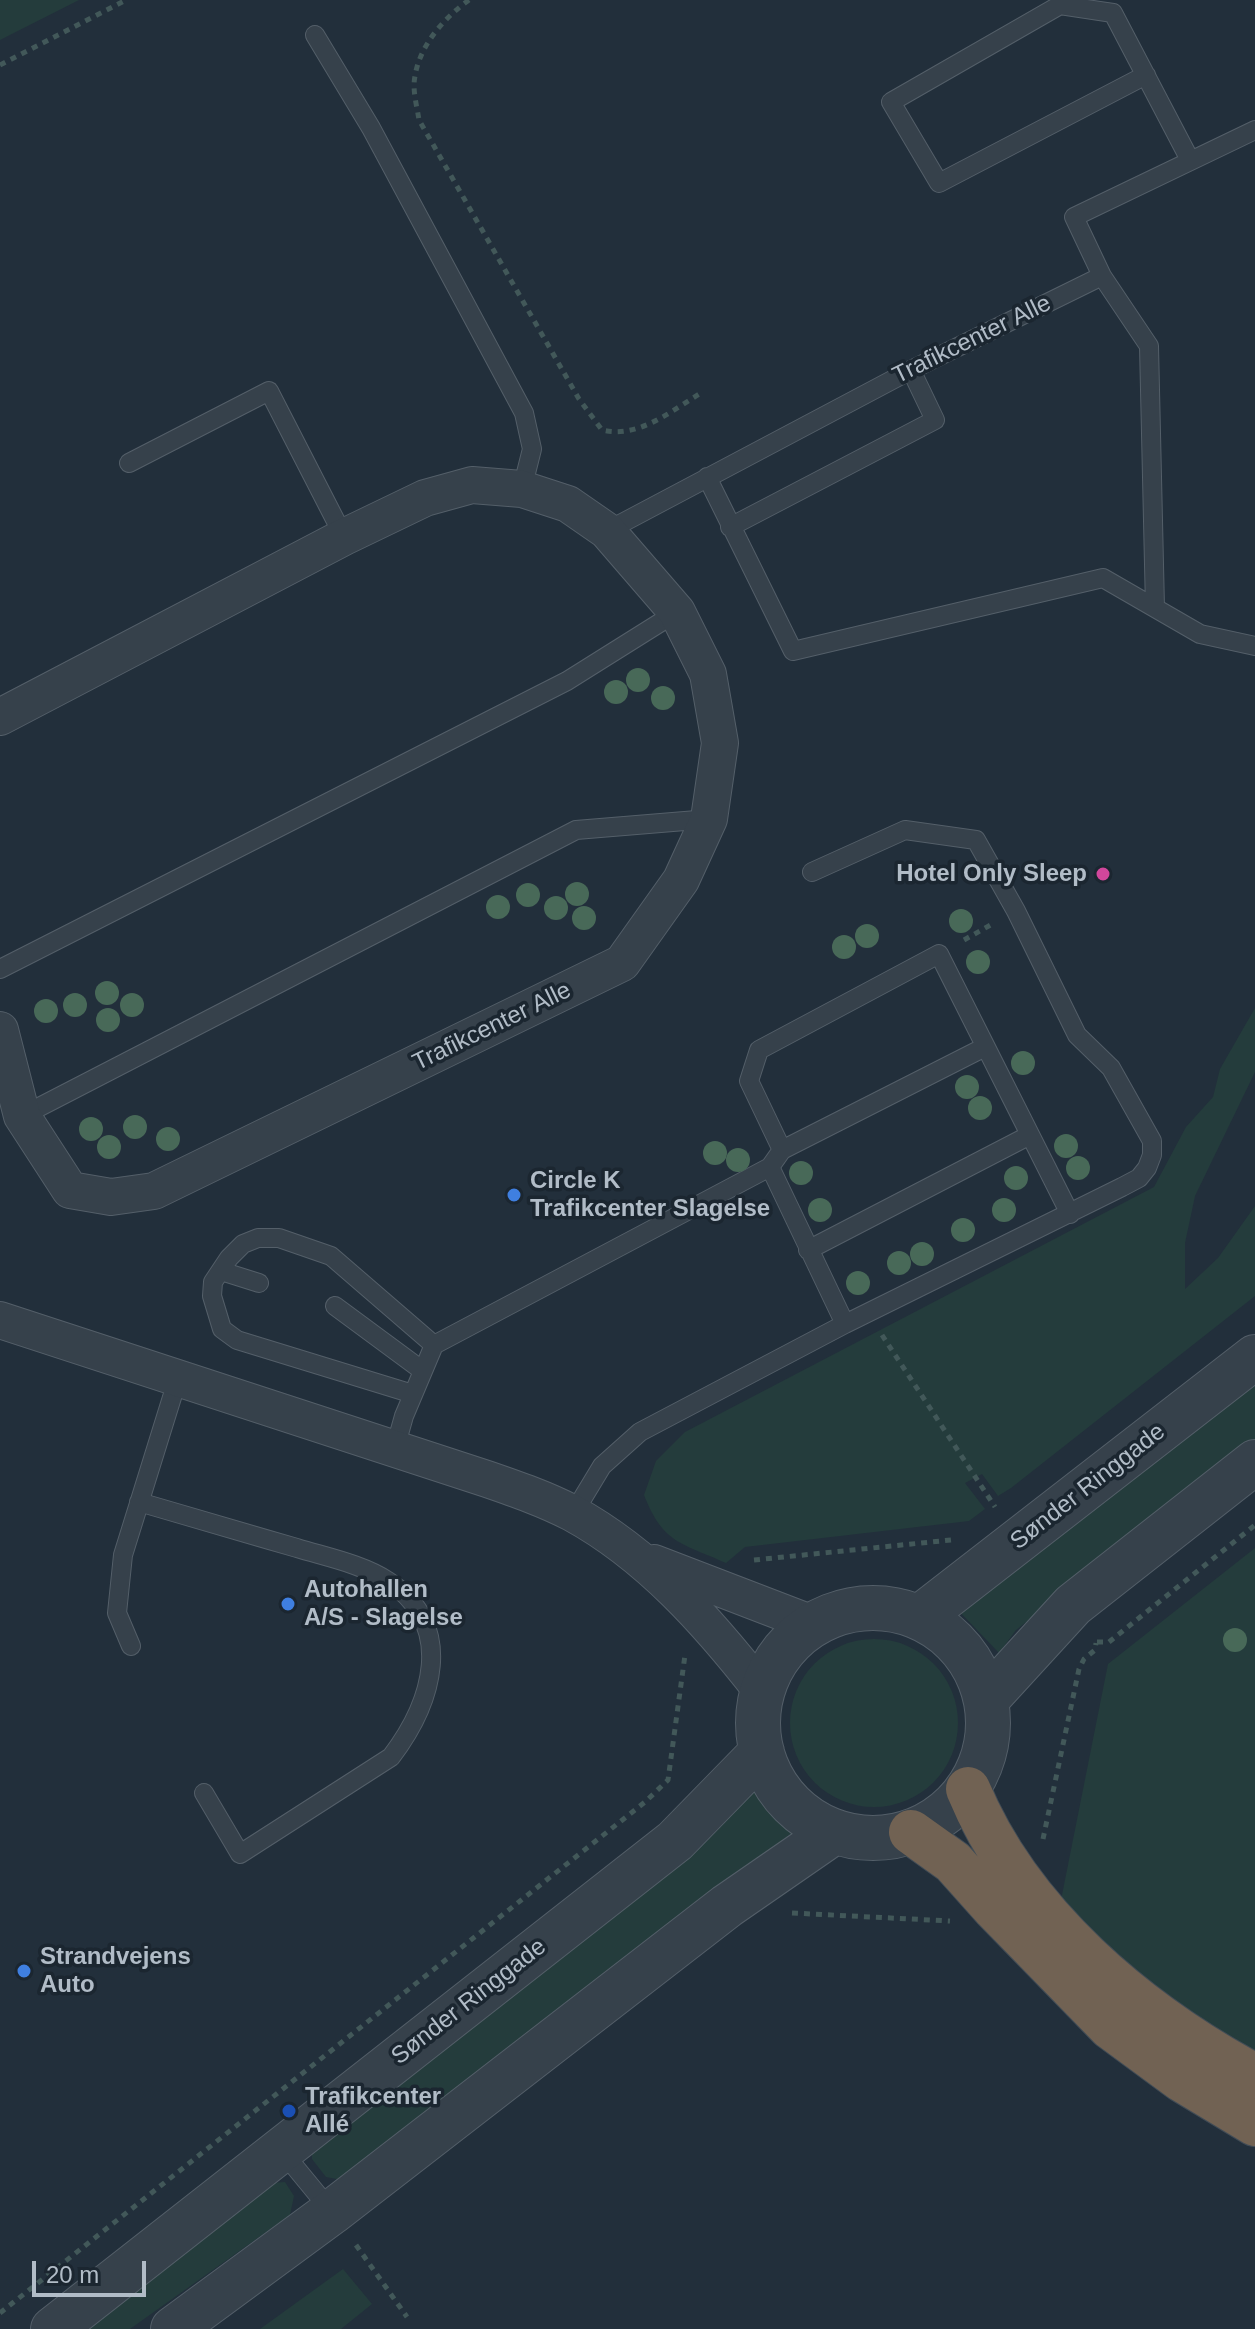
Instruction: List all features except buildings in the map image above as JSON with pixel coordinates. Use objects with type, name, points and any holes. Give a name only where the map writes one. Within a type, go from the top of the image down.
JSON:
[{"type":"highway","points":[[968,1789],[980,1816],[1025,1888],[1078,1945],[1136,1999],[1213,2053],[1255,2076]]},
{"type":"highway","points":[[911,1832],[953,1862],[1110,2027],[1182,2080],[1255,2124]]},
{"type":"street","name":"Trafikcenter Alle","points":[[0,717],[344,537],[425,498],[472,485],[522,489],[568,504],[607,531],[677,612],[708,674],[720,743],[709,819],[681,880],[622,963],[154,1191],[111,1197],[70,1190],[22,1116],[0,1030]]},
{"type":"street","points":[[0,1320],[395,1448],[537,1497],[573,1514],[636,1556],[701,1617],[762,1691]]},
{"type":"street","name":"Sønder Ringgade","points":[[920,1617],[1255,1357]]},
{"type":"street","points":[[986,1700],[1073,1605],[1255,1462]]},
{"type":"street","points":[[636,1556],[813,1624]]},
{"type":"street","points":[[865,1608],[893,1609],[920,1617],[943,1631],[963,1650],[978,1674],[986,1700],[989,1731],[982,1761],[968,1789],[933,1822],[911,1832],[872,1838],[834,1832],[809,1819],[788,1801],[772,1778],[762,1752],[758,1722],[762,1691],[773,1665],[791,1642],[813,1624],[838,1613],[865,1608]]},
{"type":"street","name":"Sønder Ringgade","points":[[53,2329],[675,1841],[762,1752]]},
{"type":"street","points":[[173,2329],[332,2212],[714,1915],[834,1832]]},
{"type":"lane","points":[[1146,75],[939,183],[891,102],[1060,5],[1113,13],[1146,75],[1190,160]]},
{"type":"lane","points":[[315,35],[371,128],[524,413],[532,449],[522,489]]},
{"type":"lane","points":[[1155,608],[1149,346],[1102,276],[1074,217],[1255,130]]},
{"type":"lane","name":"Trafikcenter Alle","points":[[607,531],[911,370],[1102,276]]},
{"type":"lane","points":[[730,527],[935,420],[911,370]]},
{"type":"lane","points":[[129,463],[269,391],[344,537]]},
{"type":"lane","points":[[707,477],[793,651],[1103,578],[1200,634],[1255,646]]},
{"type":"lane","points":[[0,969],[567,681],[677,612]]},
{"type":"lane","points":[[22,1116],[576,830],[709,819]]},
{"type":"lane","points":[[573,1514],[602,1466],[640,1432],[845,1324],[1139,1178],[1152,1155],[1152,1141],[1111,1068],[1077,1035],[1016,911],[976,840],[905,830],[812,872]]},
{"type":"lane","points":[[782,1150],[749,1081],[759,1050],[939,954],[1070,1214]]},
{"type":"lane","points":[[395,1448],[434,1345],[579,1271],[770,1167],[782,1150],[985,1047]]},
{"type":"lane","points":[[808,1250],[1030,1135]]},
{"type":"lane","points":[[770,1167],[845,1324]]},
{"type":"lane","points":[[413,1394],[237,1340],[222,1329],[212,1296],[213,1282],[243,1244],[258,1238],[279,1238],[331,1256],[434,1345]]},
{"type":"lane","points":[[221,1271],[259,1283]]},
{"type":"lane","points":[[335,1306],[423,1371]]},
{"type":"lane","points":[[131,1646],[117,1613],[123,1555],[178,1378]]},
{"type":"lane","points":[[139,1502],[340,1561],[388,1580],[417,1609],[432,1653],[431,1679],[422,1709],[409,1734],[391,1757],[240,1854],[204,1793]]},
{"type":"lane","points":[[281,2150],[332,2212]]},
{"type":"path","points":[[0,65],[126,0]]},
{"type":"path","points":[[469,0],[456,9],[431,36],[421,58],[415,76],[419,120],[572,387],[602,430],[614,433],[630,432],[701,393]]},
{"type":"path","points":[[957,943],[987,927]]},
{"type":"path","points":[[868,1313],[1002,1518]]},
{"type":"path","points":[[1096,1642],[1109,1642],[1255,1525]]},
{"type":"path","points":[[0,2313],[645,1802]]},
{"type":"path","points":[[332,2212],[407,2317]]},
{"type":"green space","points":[[0,0],[79,0],[0,40]]},
{"type":"green space","points":[[1255,1008],[1255,1072],[1195,1196],[1185,1243],[1185,1289],[1218,1258],[1255,1206],[1255,1296],[1011,1488],[998,1496],[982,1474],[965,1483],[985,1509],[969,1521],[745,1547],[726,1563],[686,1546],[667,1533],[644,1495],[656,1461],[685,1432],[1154,1187],[1186,1127],[1213,1097],[1220,1069]]},
{"type":"green space","points":[[1255,1374],[1255,1442],[1016,1630],[999,1653],[956,1608]]},
{"type":"green space","points":[[1255,1548],[1255,2054],[1145,1982],[1060,1905],[1108,1664]]},
{"type":"green space","points":[[874,1639],[906,1645],[934,1663],[952,1691],[958,1723],[952,1755],[934,1783],[906,1801],[874,1807],[842,1801],[814,1783],[796,1755],[790,1723],[796,1691],[814,1663],[842,1645]]},
{"type":"green space","points":[[754,1790],[793,1832],[342,2180],[326,2177],[312,2159],[312,2148]]},
{"type":"green space","points":[[285,2182],[294,2196],[290,2215],[130,2329],[87,2329],[271,2183]]},
{"type":"green space","points":[[343,2269],[372,2304],[341,2329],[260,2329]]},
{"type":"place","name":"Hotel Only Sleep","points":[[1103,874]]},
{"type":"place","name":"Circle K Trafikcenter Slagelse","points":[[514,1195]]},
{"type":"place","name":"Autohallen A/S - Slagelse","points":[[288,1604]]},
{"type":"place","name":"Strandvejens Auto","points":[[24,1971]]},
{"type":"place","name":"Trafikcenter Allé","points":[[289,2111]]}]
